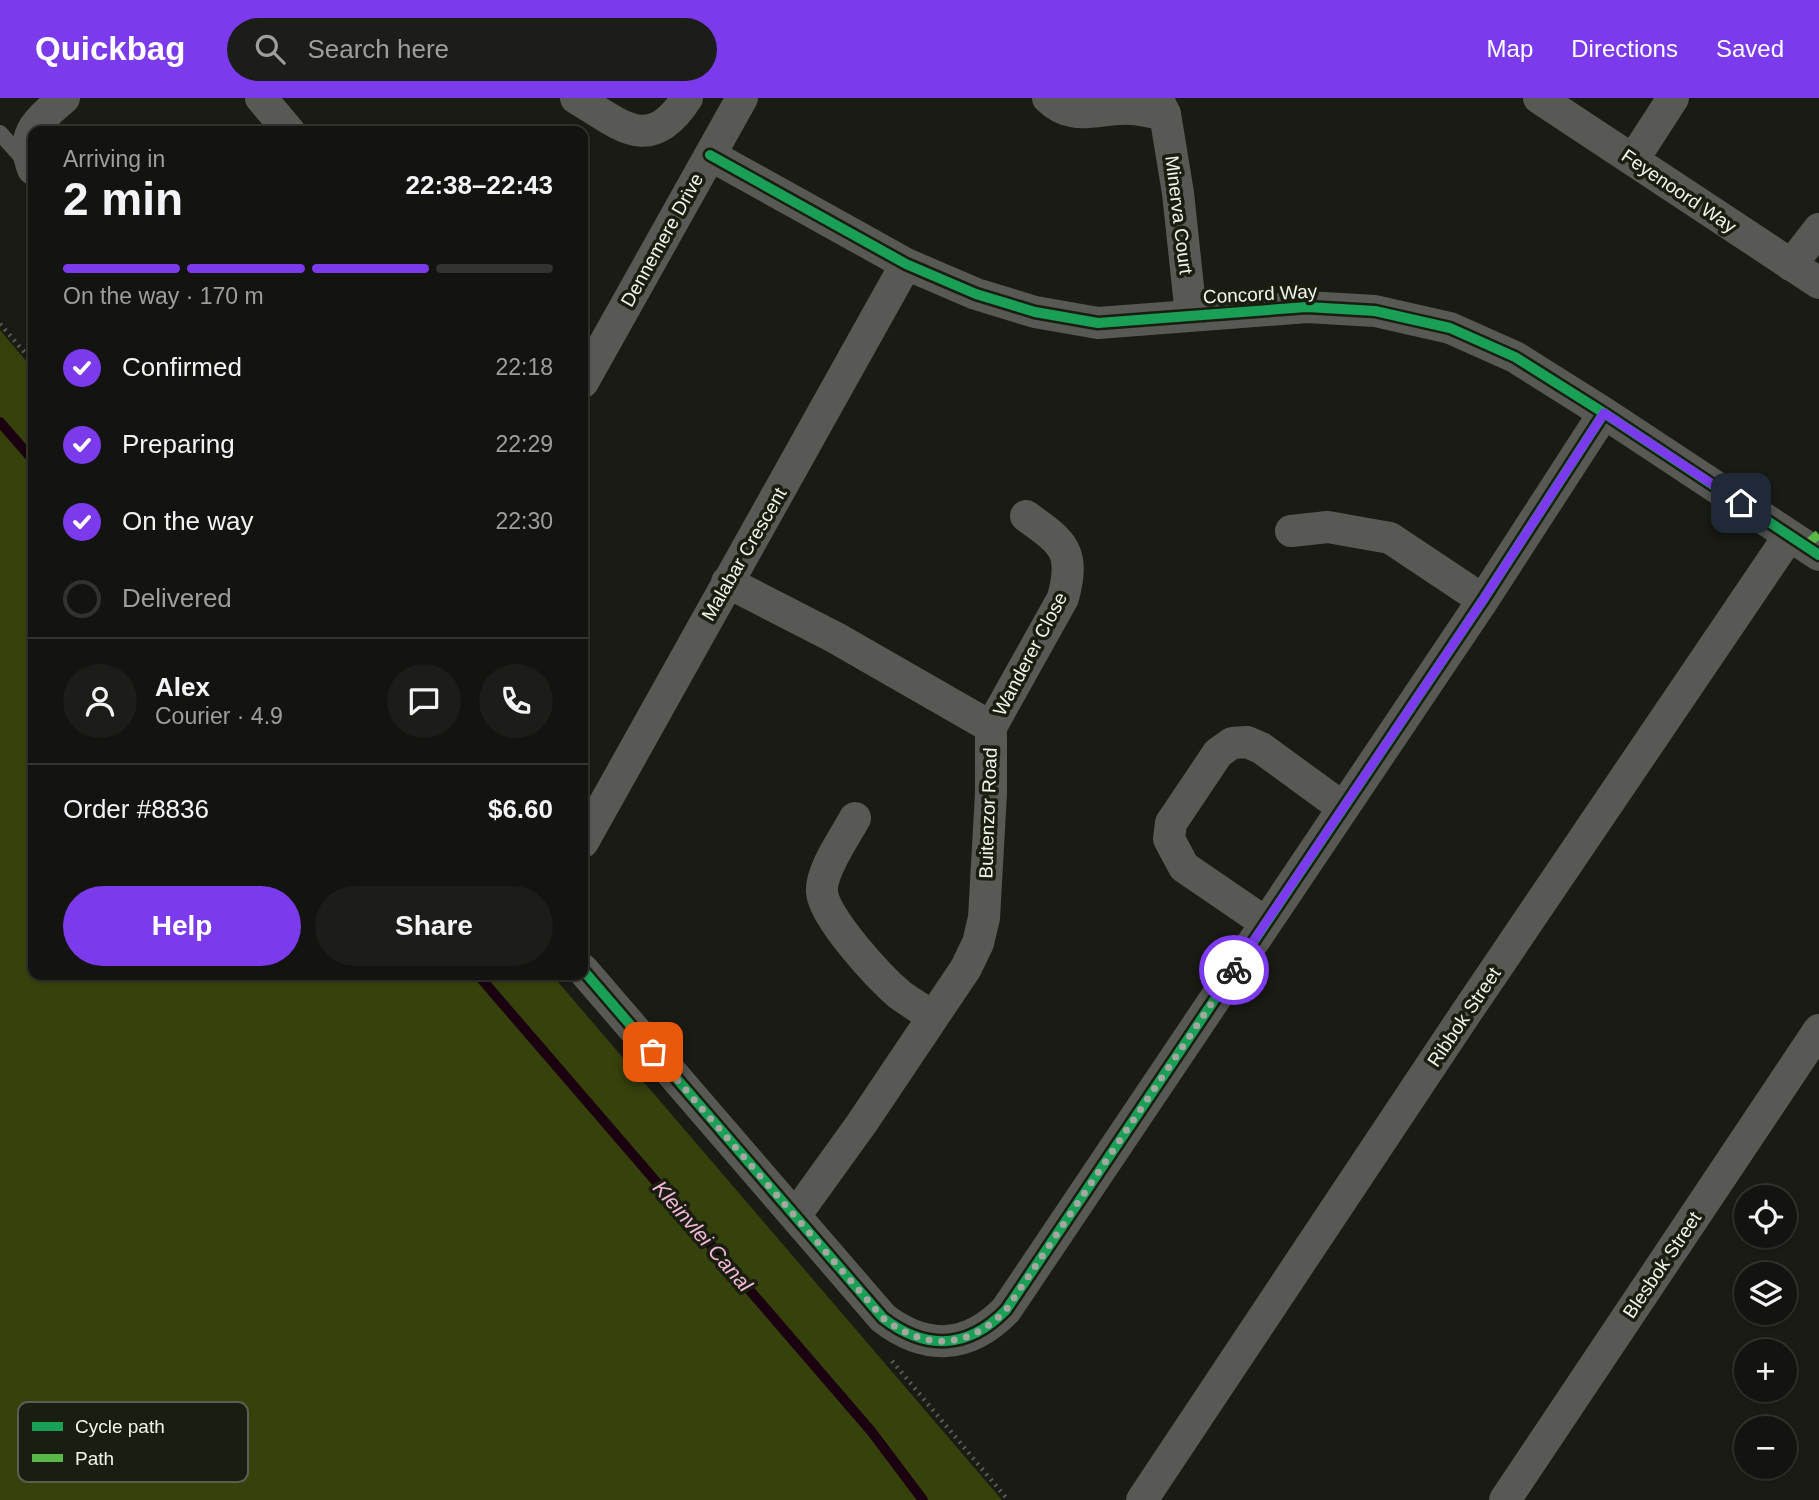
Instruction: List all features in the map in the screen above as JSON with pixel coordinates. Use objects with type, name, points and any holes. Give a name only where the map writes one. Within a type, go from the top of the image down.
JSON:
[{"type":"street","points":[[34,126],[64,98]]},
{"type":"street","points":[[261,98],[285,126]]},
{"type":"street","points":[[576,98],[632,131],[643,133],[661,126],[688,98]]},
{"type":"street","name":"Dennemere Drive","points":[[588,373],[742,98]]},
{"type":"street","name":"Minerva Court","points":[[1048,98],[1059,108],[1078,113],[1161,106],[1178,193],[1191,315]]},
{"type":"street","name":"Feyenoord Way","points":[[1539,98],[1819,284]]},
{"type":"street","points":[[1633,160],[1673,98]]},
{"type":"street","name":"Concord Way","points":[[710,155],[906,264],[976,294],[1035,312],[1098,323],[1307,307],[1375,311],[1450,328],[1515,358],[1604,413],[1819,555]]},
{"type":"street","points":[[1791,265],[1819,229]]},
{"type":"street","name":"Malabar Crescent","points":[[588,833],[906,264]]},
{"type":"street","points":[[588,977],[883,1318],[898,1330],[916,1338],[934,1341],[954,1341],[983,1330],[1006,1310],[1483,600],[1604,413]]},
{"type":"street","name":"Wanderer Close","points":[[991,727],[1063,598],[1069,575],[1059,540],[1026,516]]},
{"type":"street","points":[[1291,531],[1328,527],[1390,538],[1483,600]]},
{"type":"street","name":"Ribbok Street","points":[[1142,1500],[1476,998],[1789,536]]},
{"type":"street","name":"Buitenzor Road","points":[[727,582],[836,638],[991,727],[991,793],[984,918],[978,943],[966,968],[862,1123],[795,1216]]},
{"type":"street","points":[[1266,923],[1184,867],[1169,839],[1171,823],[1217,753],[1233,743],[1247,742],[1261,748],[1342,807]]},
{"type":"street","points":[[855,818],[826,872],[822,891],[826,907],[878,973],[900,995],[932,1016]]},
{"type":"street","name":"Blesbok Street","points":[[1505,1500],[1819,1031]]},
{"type":"lane","points":[[0,133],[28,164]]},
{"type":"path","points":[[0,324],[28,356]]},
{"type":"green space","points":[[0,330],[28,363],[28,980],[556,980],[1002,1500],[0,1500]]},
{"type":"waterway","name":"Kleinvlei Canal","points":[[0,422],[28,454]]},
{"type":"waterway","name":"Kleinvlei Canal","points":[[482,980],[871,1431],[923,1500]]},
{"type":"marked path","points":[[1805,546],[1819,534]]},
{"type":"cycle path","points":[[710,155],[906,264],[976,294],[1035,312],[1098,323],[1307,307],[1375,311],[1450,328],[1515,357],[1819,555]]},
{"type":"cycle path","points":[[588,976],[883,1318],[899,1329],[931,1340],[946,1341],[977,1332],[1006,1310],[1483,600],[1604,413]]},
{"type":"way so far","points":[[653,1052],[883,1318],[898,1330],[916,1338],[954,1341],[983,1330],[1006,1310],[1234,970]]},
{"type":"route","points":[[1234,970],[1483,600],[1604,413],[1741,503]]}]
